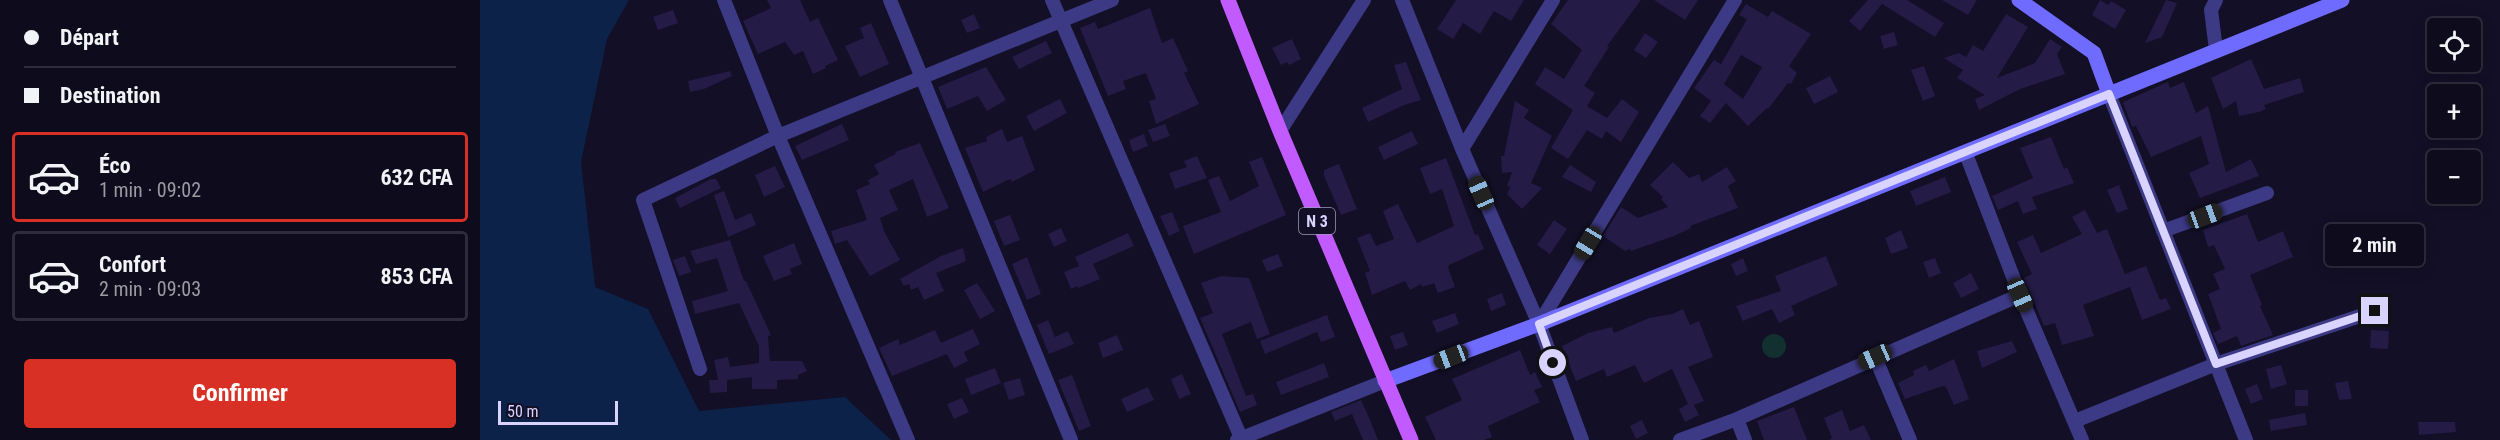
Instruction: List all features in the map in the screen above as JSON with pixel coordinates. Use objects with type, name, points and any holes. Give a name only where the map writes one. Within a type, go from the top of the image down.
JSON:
[{"type":"main road","name":"N 3","points":[[1228,0],[1280,131],[1384,381],[1411,440]]},
{"type":"main road","points":[[2019,0],[2038,5],[2094,53],[2109,94]]},
{"type":"main road","points":[[1384,381],[1539,324],[1966,154],[2342,0]]},
{"type":"street","points":[[724,0],[778,136],[908,440]]},
{"type":"street","points":[[890,0],[1071,440]]},
{"type":"street","points":[[1052,0],[1240,439],[1384,381]]},
{"type":"street","points":[[699,369],[643,200],[778,136],[1061,23],[1112,0]]},
{"type":"street","points":[[1280,131],[1364,0]]},
{"type":"street","points":[[1402,0],[1462,149],[1539,324],[1582,440]]},
{"type":"street","points":[[1462,149],[1553,0]]},
{"type":"street","points":[[1539,324],[1735,0]]},
{"type":"street","points":[[2216,0],[2211,10],[2216,50]]},
{"type":"street","points":[[2109,94],[2246,440]]},
{"type":"street","points":[[1966,154],[2020,295],[2082,440]]},
{"type":"street","points":[[2163,231],[2267,193]]},
{"type":"street","points":[[1680,440],[1737,419],[2020,295]]},
{"type":"street","points":[[2075,421],[2216,364],[2375,311]]},
{"type":"street","points":[[1875,357],[1910,440]]},
{"type":"street","points":[[1737,419],[1745,440]]},
{"type":"green space","points":[[1774,334],[1783,337],[1786,346],[1783,355],[1774,358],[1765,355],[1762,346],[1765,337]]},
{"type":"water","points":[[480,0],[629,0],[607,39],[581,162],[595,287],[648,309],[699,411],[845,397],[891,440],[480,440]]},
{"type":"building","points":[[767,0],[800,0],[810,22],[818,18],[838,60],[813,74],[803,51],[794,55],[785,42],[758,54],[743,21],[771,8]]},
{"type":"building","points":[[1456,0],[1524,0],[1511,21],[1494,11],[1480,34],[1463,23],[1453,39],[1437,29]]},
{"type":"building","points":[[1568,0],[1641,0],[1607,46],[1609,47],[1584,86],[1595,93],[1587,106],[1607,118],[1622,99],[1639,112],[1621,142],[1606,131],[1602,139],[1587,130],[1568,159],[1551,148],[1573,110],[1535,84],[1545,67],[1564,79],[1582,50],[1551,24]]},
{"type":"building","points":[[1654,0],[1698,0],[1685,20]]},
{"type":"building","points":[[1868,0],[1907,0],[1944,23],[1935,37],[1882,4],[1860,31],[1849,21]]},
{"type":"building","points":[[1942,0],[1977,0],[1968,15]]},
{"type":"building","points":[[2100,0],[2108,5],[2111,1],[2126,10],[2115,29],[2092,15]]},
{"type":"building","points":[[2166,0],[2177,3],[2162,37],[2145,43]]},
{"type":"building","points":[[1746,4],[1768,17],[1772,11],[1811,34],[1789,66],[1797,73],[1791,84],[1788,83],[1768,109],[1748,126],[1726,103],[1710,123],[1700,116],[1711,101],[1694,88],[1714,60],[1721,64],[1747,19],[1739,15]],"holes":[[[1741,55],[1762,67],[1743,99],[1724,84]]]},
{"type":"building","points":[[1150,8],[1162,43],[1173,38],[1188,71],[1184,73],[1199,104],[1156,124],[1149,101],[1156,99],[1146,73],[1123,81],[1126,89],[1108,96],[1080,28],[1095,22],[1098,29]]},
{"type":"building","points":[[673,10],[678,23],[658,30],[653,17]]},
{"type":"building","points":[[974,14],[980,28],[967,33],[961,20]]},
{"type":"building","points":[[2006,14],[2028,27],[1997,78],[2035,63],[2050,39],[2062,47],[2057,54],[2065,74],[2020,89],[1979,110],[1975,99],[1985,95],[1957,78],[1963,70],[1944,58],[1959,53],[1966,57],[1973,45],[1983,51]]},
{"type":"building","points":[[871,23],[889,64],[860,77],[845,46],[864,38],[860,28]]},
{"type":"building","points":[[1894,32],[1898,45],[1884,49],[1880,36]]},
{"type":"building","points":[[1645,33],[1658,42],[1646,58],[1634,50]]},
{"type":"building","points":[[1292,39],[1301,59],[1289,65],[1287,62],[1281,65],[1272,48]]},
{"type":"building","points":[[1046,41],[1052,53],[1019,69],[1012,57]]},
{"type":"building","points":[[2251,59],[2264,89],[2300,78],[2304,92],[2264,105],[2266,109],[2259,112],[2239,116],[2236,101],[2223,109],[2211,78]]},
{"type":"building","points":[[1406,62],[1421,100],[1404,105],[1368,122],[1362,108],[1402,89],[1394,65]]},
{"type":"building","points":[[1924,66],[1935,96],[1923,101],[1911,70]]},
{"type":"building","points":[[986,67],[1006,100],[987,111],[978,96],[947,109],[938,87]]},
{"type":"building","points":[[730,71],[732,76],[704,89],[690,92],[688,81]]},
{"type":"building","points":[[1830,76],[1838,92],[1814,104],[1806,88]]},
{"type":"building","points":[[2168,82],[2170,88],[2184,82],[2196,113],[2208,106],[2226,172],[2251,159],[2259,176],[2200,198],[2189,173],[2209,164],[2201,136],[2151,157],[2136,126],[2132,127],[2123,102]]},
{"type":"building","points":[[1060,99],[1067,113],[1034,131],[1026,116]]},
{"type":"building","points":[[1515,101],[1529,110],[1524,118],[1552,136],[1531,183],[1542,188],[1522,209],[1507,194],[1512,172],[1502,173],[1501,156],[1504,156]]},
{"type":"building","points":[[842,124],[849,140],[802,160],[795,146]]},
{"type":"building","points":[[1165,124],[1170,136],[1153,142],[1148,130]]},
{"type":"building","points":[[1002,129],[1007,142],[1022,136],[1035,170],[1012,182],[1010,179],[983,192],[965,148],[987,141],[986,137]]},
{"type":"building","points":[[1412,131],[1418,144],[1384,160],[1378,147]]},
{"type":"building","points":[[1144,134],[1148,146],[1133,152],[1129,140]]},
{"type":"building","points":[[2051,137],[2064,169],[2067,167],[2074,183],[2032,197],[2037,209],[2023,214],[2018,201],[1998,210],[1992,196],[2033,178],[2020,148]]},
{"type":"building","points":[[920,143],[949,208],[927,217],[913,179],[889,190],[898,210],[880,218],[884,231],[900,260],[870,276],[847,240],[835,244],[831,231],[867,220],[856,190],[870,184],[868,180],[879,174],[874,165],[896,154],[895,152]]},
{"type":"building","points":[[1197,156],[1207,178],[1175,189],[1169,173],[1187,167],[1184,161]]},
{"type":"building","points":[[1262,157],[1286,215],[1194,254],[1183,226],[1221,212],[1208,180],[1219,176],[1230,201],[1259,186],[1249,162]]},
{"type":"building","points":[[1446,158],[1475,235],[1478,234],[1484,249],[1449,265],[1455,287],[1438,293],[1434,283],[1422,287],[1421,284],[1410,290],[1405,281],[1372,295],[1365,273],[1370,271],[1357,238],[1370,233],[1376,246],[1394,239],[1383,211],[1398,204],[1417,243],[1454,226],[1442,189],[1430,194],[1420,168]]},
{"type":"building","points":[[1673,162],[1689,178],[1699,174],[1702,182],[1727,167],[1736,181],[1728,186],[1738,208],[1690,226],[1691,228],[1674,236],[1631,251],[1630,249],[1625,251],[1603,236],[1621,207],[1638,218],[1668,207],[1661,199],[1663,197],[1650,185]]},
{"type":"building","points":[[1339,164],[1357,209],[1341,215],[1324,176],[1324,170]]},
{"type":"building","points":[[1570,165],[1596,182],[1591,192],[1562,177]]},
{"type":"building","points":[[775,166],[785,187],[764,197],[755,175]]},
{"type":"building","points":[[1945,177],[1951,192],[1916,206],[1910,191]]},
{"type":"building","points":[[711,179],[716,179],[721,188],[680,208],[675,198]]},
{"type":"building","points":[[2119,185],[2128,209],[2117,213],[2107,190]]},
{"type":"building","points":[[724,191],[735,220],[751,213],[756,225],[728,237],[714,195]]},
{"type":"building","points":[[2085,210],[2097,233],[2107,229],[2125,274],[2146,266],[2160,300],[2166,298],[2171,309],[2142,320],[2130,287],[2083,305],[2094,336],[2062,345],[2055,323],[2044,326],[2024,278],[2032,274],[2017,242],[2033,235],[2041,253],[2082,234],[2072,217]]},
{"type":"building","points":[[1172,212],[1180,231],[1169,236],[1160,216]]},
{"type":"building","points":[[2247,214],[2258,242],[2283,231],[2293,257],[2250,275],[2273,335],[2241,346],[2237,336],[2218,344],[2213,333],[2221,329],[2208,294],[2220,289],[2213,274],[2225,269],[2214,245],[2208,247],[2203,230]]},
{"type":"building","points":[[1010,215],[1020,240],[1004,246],[994,221]]},
{"type":"building","points":[[1554,220],[1567,229],[1550,254],[1537,245]]},
{"type":"building","points":[[1061,228],[1067,241],[1054,247],[1048,234]]},
{"type":"building","points":[[1901,230],[1908,248],[1891,254],[1885,238]]},
{"type":"building","points":[[1128,233],[1134,246],[1093,264],[1100,279],[1071,289],[1064,272],[1079,266],[1075,257]]},
{"type":"building","points":[[730,240],[744,281],[771,335],[768,336],[770,361],[802,361],[807,371],[798,375],[798,379],[777,380],[777,389],[752,389],[752,377],[727,380],[727,392],[710,393],[709,380],[718,380],[714,360],[728,357],[730,367],[759,363],[759,346],[739,303],[695,314],[692,301],[728,291],[717,258],[696,264],[690,251]]},
{"type":"building","points":[[794,243],[802,264],[790,269],[792,274],[774,281],[763,256]]},
{"type":"building","points":[[963,248],[966,261],[936,273],[944,291],[924,300],[918,287],[911,290],[909,284],[904,286],[900,279],[941,256]]},
{"type":"building","points":[[1278,254],[1283,266],[1267,272],[1262,260]]},
{"type":"building","points":[[685,256],[691,272],[679,276],[673,260]]},
{"type":"building","points":[[1826,256],[1838,285],[1791,306],[1795,315],[1779,323],[1772,309],[1743,321],[1736,306],[1781,291],[1775,276]]},
{"type":"building","points":[[1027,257],[1041,294],[1027,300],[1012,264]]},
{"type":"building","points":[[1743,258],[1748,271],[1736,276],[1731,264]]},
{"type":"building","points":[[1935,258],[1941,273],[1929,278],[1923,262]]},
{"type":"building","points":[[1971,273],[1979,289],[1961,298],[1953,283]]},
{"type":"building","points":[[1221,276],[1249,278],[1270,334],[1257,339],[1251,322],[1222,334],[1246,396],[1253,394],[1257,405],[1240,412],[1200,318],[1213,313],[1201,283]]},
{"type":"building","points":[[977,283],[995,311],[980,319],[964,290]]},
{"type":"building","points":[[1502,293],[1506,305],[1491,311],[1487,299]]},
{"type":"building","points":[[1683,309],[1690,325],[1699,321],[1713,357],[1688,367],[1704,401],[1694,405],[1699,415],[1685,422],[1679,409],[1688,404],[1672,369],[1644,383],[1635,365],[1607,377],[1604,369],[1576,381],[1562,346],[1588,333],[1612,327],[1614,333],[1649,318],[1672,314]]},
{"type":"building","points":[[1455,313],[1459,324],[1437,333],[1432,321]]},
{"type":"building","points":[[1327,315],[1335,337],[1321,342],[1317,332],[1265,354],[1260,341]]},
{"type":"building","points":[[1048,320],[1055,337],[1068,331],[1074,344],[1049,354],[1037,325]]},
{"type":"building","points":[[973,329],[980,344],[964,352],[968,361],[954,368],[947,354],[892,376],[879,348],[898,339],[900,345],[935,330],[941,343]]},
{"type":"building","points":[[2371,330],[2389,331],[2388,349],[2370,348]]},
{"type":"building","points":[[1403,332],[1408,345],[1395,350],[1390,336]]},
{"type":"building","points":[[1117,335],[1123,350],[1103,358],[1098,343]]},
{"type":"building","points":[[2012,341],[2017,352],[1982,368],[1977,351]]},
{"type":"building","points":[[1520,350],[1530,375],[1535,372],[1542,387],[1534,390],[1540,402],[1488,426],[1492,437],[1484,440],[1436,440],[1425,417],[1462,400],[1452,379]]},
{"type":"building","points":[[1954,359],[1969,399],[1954,405],[1946,387],[1943,386],[1905,399],[1898,383],[1914,375],[1913,371],[1926,365],[1929,371]]},
{"type":"building","points":[[1324,363],[1329,377],[1281,395],[1276,382]]},
{"type":"building","points":[[2281,365],[2287,384],[2271,389],[2266,369]]},
{"type":"building","points":[[995,368],[1001,383],[971,395],[965,379]]},
{"type":"building","points":[[1182,374],[1191,394],[1179,399],[1171,379]]},
{"type":"building","points":[[1072,375],[1091,426],[1079,431],[1058,380]]},
{"type":"building","points":[[1020,378],[1025,395],[1009,400],[1003,383]]},
{"type":"building","points":[[2348,381],[2352,399],[2339,400],[2335,383]]},
{"type":"building","points":[[2257,384],[2263,399],[2251,404],[2245,389]]},
{"type":"building","points":[[1148,387],[1154,400],[1127,412],[1121,399]]},
{"type":"building","points":[[2295,390],[2308,390],[2308,406],[2295,406]]},
{"type":"building","points":[[962,398],[969,412],[954,419],[947,404]]},
{"type":"building","points":[[1361,400],[1378,440],[1363,440],[1352,414],[1335,421],[1331,412]]},
{"type":"building","points":[[1794,407],[1807,440],[1764,440],[1757,421]]},
{"type":"building","points":[[1842,410],[1850,431],[1864,425],[1871,440],[1829,440],[1832,438],[1824,418]]},
{"type":"building","points":[[2305,413],[2307,425],[2271,431],[2269,420]]},
{"type":"building","points":[[1642,420],[1648,433],[1636,439],[1630,426]]},
{"type":"building","points":[[2418,422],[2455,422],[2456,432],[2419,435]]},
{"type":"route","points":[[1553,363],[1539,324],[1966,154],[2109,94],[2216,364],[2375,311]]}]
